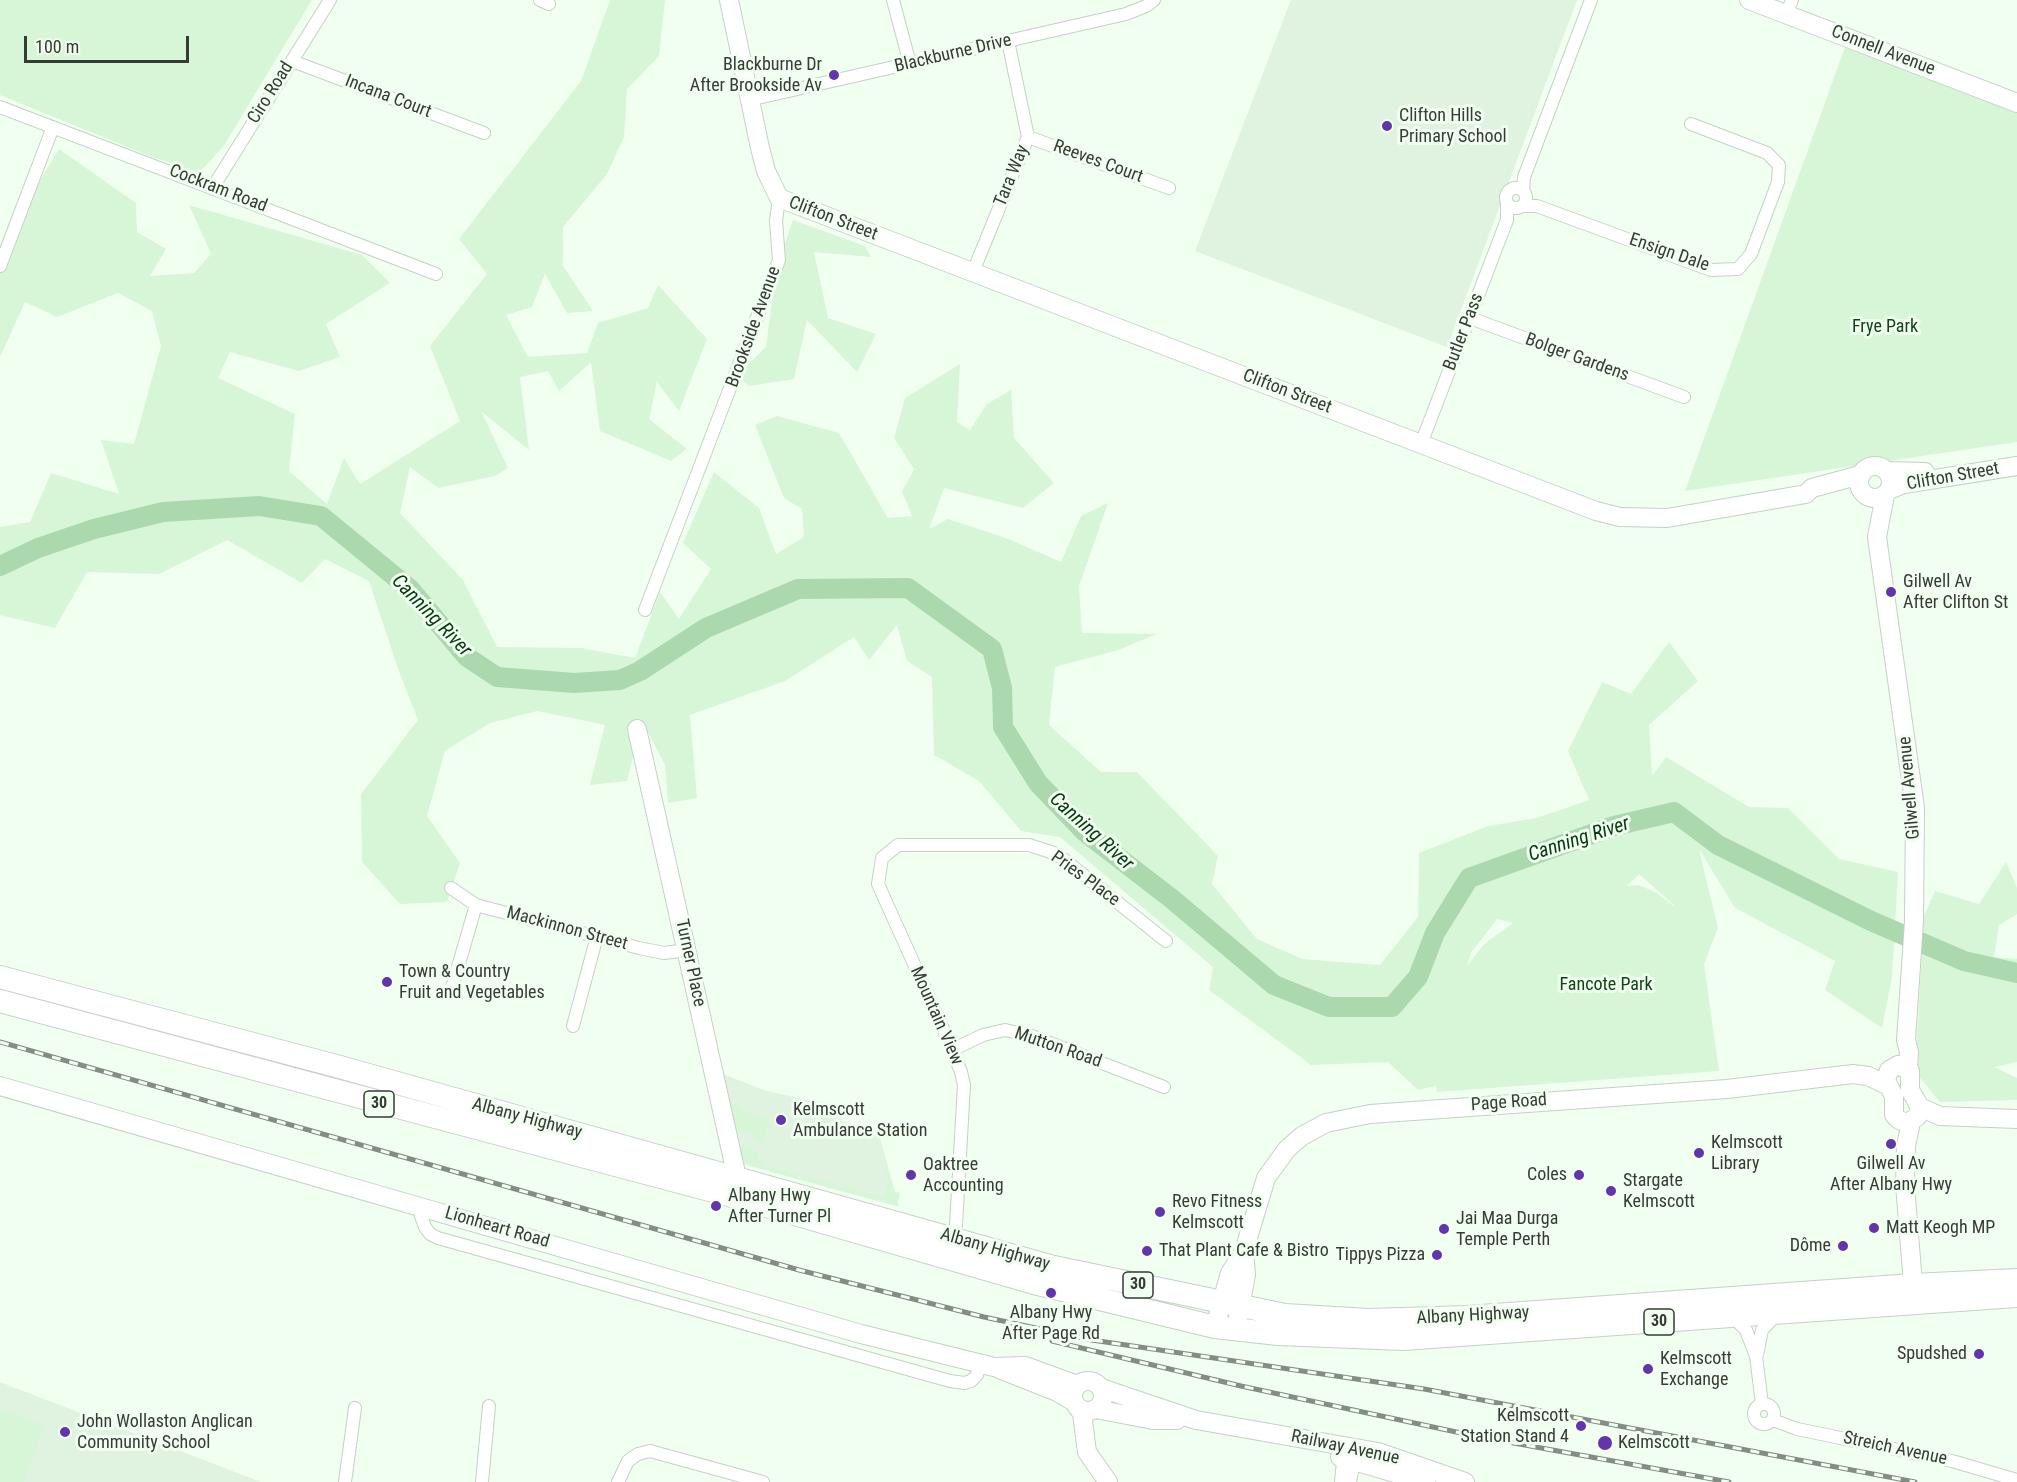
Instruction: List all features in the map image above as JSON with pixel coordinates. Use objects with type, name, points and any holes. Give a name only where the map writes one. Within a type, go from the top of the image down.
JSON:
[{"type":"highway","name":"Albany Highway","points":[[0,977],[376,1077],[734,1187],[950,1249],[1118,1305],[1225,1328],[1278,1334],[1403,1339],[1532,1322],[1914,1294],[2017,1296]]},
{"type":"highway","name":"Albany Highway","points":[[0,1001],[297,1080],[369,1102],[734,1187]]},
{"type":"highway","points":[[369,1102],[376,1077]]},
{"type":"highway","name":"Albany Highway","points":[[950,1249],[1054,1267],[1285,1315],[1368,1320],[1532,1322],[1733,1317],[1778,1313],[2017,1280]]},
{"type":"main road","points":[[729,0],[766,171],[779,198]]},
{"type":"main road","name":"Connell Avenue","points":[[1749,0],[1789,7],[2017,103]]},
{"type":"main road","name":"Clifton Street","points":[[779,198],[1596,511],[1620,517],[1667,518],[1806,494],[1813,498],[2017,466]]},
{"type":"main road","name":"Clifton Street","points":[[1873,489],[1866,468],[1876,465],[1888,471],[1927,472],[2017,458]]},
{"type":"main road","name":"Gilwell Avenue","points":[[1888,471],[1892,480],[1873,489],[1877,537],[1912,780],[1915,834],[1914,921],[1907,1035],[1895,1073]]},
{"type":"main road","name":"Turner Place","points":[[637,729],[687,950],[734,1187]]},
{"type":"main road","points":[[1914,1294],[1905,1185],[1897,1156],[1911,1117],[1912,1078],[1895,1073],[1893,1111],[1911,1117],[1933,1119],[1940,1116],[2017,1119]]},
{"type":"main road","name":"Page Road","points":[[1225,1328],[1231,1305],[1246,1275],[1244,1251],[1259,1194],[1276,1162],[1302,1136],[1335,1120],[1402,1111],[1726,1089],[1852,1074],[1868,1076],[1895,1073]]},
{"type":"main road","name":"Lionheart Road","points":[[0,1086],[861,1334],[987,1365],[1083,1403]]},
{"type":"main road","name":"Railway Avenue","points":[[1083,1403],[1103,1400],[1101,1388],[1196,1420],[1349,1454],[1417,1464],[1465,1482]]},
{"type":"main road","points":[[1083,1403],[1108,1482]]},
{"type":"main road","name":"Railway Avenue","points":[[1083,1403],[1160,1421],[1196,1420]]},
{"type":"main road","name":"Railway Avenue","points":[[1349,1454],[1426,1482]]},
{"type":"main road","points":[[1417,1464],[1417,1472],[1439,1482]]},
{"type":"street","name":"Ciro Road","points":[[213,187],[330,0]]},
{"type":"street","points":[[893,0],[910,64]]},
{"type":"street","name":"Blackburne Drive","points":[[749,100],[1126,14],[1154,0]]},
{"type":"street","name":"Butler Pass","points":[[1420,444],[1507,220],[1521,197],[1524,177],[1591,0]]},
{"type":"street","name":"Tara Way","points":[[973,272],[1028,136],[1008,41]]},
{"type":"street","name":"Incana Court","points":[[291,61],[484,133]]},
{"type":"street","name":"Cockram Road","points":[[0,107],[436,274]]},
{"type":"street","name":"Ensign Dale","points":[[1521,197],[1537,206],[1711,270],[1738,269],[1751,254],[1779,182],[1779,165],[1767,153],[1691,124]]},
{"type":"street","points":[[0,266],[53,127]]},
{"type":"street","name":"Reeves Court","points":[[1028,136],[1169,188]]},
{"type":"street","name":"Butler Pass","points":[[1507,220],[1508,194],[1521,197]]},
{"type":"street","name":"Brookside Avenue","points":[[645,610],[779,260],[776,220],[779,198]]},
{"type":"street","name":"Bolger Gardens","points":[[1470,318],[1684,398]]},
{"type":"street","name":"Pries Place","points":[[887,853],[898,845],[1029,845],[1057,854],[1166,941]]},
{"type":"street","name":"Mountain View","points":[[887,853],[879,864],[878,884],[951,1050],[964,1085],[950,1249]]},
{"type":"street","name":"Mackinnon Street","points":[[452,888],[476,905],[660,953],[687,950]]},
{"type":"street","points":[[451,991],[476,905]]},
{"type":"street","points":[[573,1026],[597,936]]},
{"type":"street","name":"Mutton Road","points":[[951,1050],[982,1035],[1005,1030],[1032,1036],[1164,1087]]},
{"type":"street","points":[[423,1206],[421,1216],[425,1227],[430,1234],[438,1238],[950,1381],[964,1383],[971,1381],[987,1365]]},
{"type":"street","name":"Streich Avenue","points":[[1756,1356],[1762,1330],[1778,1313]]},
{"type":"street","name":"Streich Avenue","points":[[1733,1317],[1746,1329],[1756,1356],[1762,1404],[1773,1409],[1773,1420],[1797,1429],[1952,1461],[2017,1480]]},
{"type":"street","points":[[482,1482],[489,1406]]},
{"type":"street","points":[[345,1482],[355,1408]]},
{"type":"street","points":[[618,1482],[628,1461],[638,1454],[650,1451],[763,1482]]},
{"type":"street","points":[[1341,1482],[1349,1454]]},
{"type":"street","points":[[1349,1454],[1350,1482]]},
{"type":"shaded area","name":"Clifton Hills Primary School","points":[[1291,0],[1577,0],[1447,347],[1195,251]]},
{"type":"shaded area","points":[[723,1074],[764,1090],[838,1104],[842,1121],[878,1130],[899,1207],[742,1164]]},
{"type":"shaded area","name":"John Wollaston Anglican Community School","points":[[0,1382],[261,1482],[0,1482]]},
{"type":"green space","points":[[0,0],[312,0],[223,147],[199,173],[147,155],[0,95]]},
{"type":"green space","name":"Fancote Park","points":[[610,0],[665,0],[659,56],[627,89],[624,137],[607,174],[563,227],[563,266],[593,311],[567,313],[545,274],[532,307],[506,315],[528,357],[587,353],[598,323],[648,308],[658,285],[707,339],[679,411],[657,382],[649,419],[687,449],[671,461],[600,431],[591,362],[559,391],[548,371],[520,377],[529,450],[481,411],[508,468],[495,476],[438,488],[410,467],[400,513],[463,580],[497,647],[581,648],[635,658],[660,592],[679,619],[711,569],[683,543],[714,472],[759,508],[776,554],[804,537],[802,509],[784,498],[755,425],[777,416],[839,433],[888,518],[912,516],[902,492],[914,469],[894,438],[905,398],[960,364],[957,422],[970,430],[987,404],[1011,390],[1014,438],[1054,483],[1023,508],[944,488],[929,529],[948,519],[1006,538],[1061,562],[1081,516],[1108,503],[1079,586],[1082,633],[1157,634],[1118,650],[1055,667],[1049,725],[1101,772],[1137,772],[1218,856],[1212,884],[1257,939],[1302,959],[1380,965],[1418,917],[1419,853],[1488,826],[1537,818],[1589,800],[1568,751],[1602,682],[1631,694],[1669,642],[1698,681],[1649,725],[1652,776],[1666,757],[1749,807],[1788,808],[1839,859],[1898,872],[1892,977],[1882,1028],[1825,990],[1835,961],[1735,908],[1699,849],[1718,928],[1704,964],[1719,1071],[1437,1092],[1436,1086],[1418,1090],[1388,1062],[1311,1065],[1209,990],[1213,967],[1060,837],[1021,831],[979,781],[934,755],[932,677],[907,661],[897,625],[869,660],[854,637],[785,681],[690,715],[697,798],[668,803],[665,765],[642,720],[627,781],[590,785],[605,725],[537,711],[490,723],[445,751],[427,816],[460,863],[447,902],[400,904],[362,862],[361,794],[418,720],[398,669],[369,581],[325,559],[302,583],[227,540],[159,574],[87,572],[55,628],[0,615],[0,527],[30,522],[51,473],[119,494],[101,440],[134,444],[161,346],[152,311],[118,293],[57,317],[25,302],[0,357],[0,247],[59,149],[136,203],[137,232],[166,249],[150,276],[194,273],[211,254],[189,205],[362,255],[390,283],[326,324],[340,357],[299,371],[230,352],[218,378],[295,414],[289,471],[327,504],[344,458],[360,484],[460,421],[430,346],[487,274],[459,239],[581,81]],"holes":[[[1639,874],[1674,905],[1675,907],[1657,893],[1639,885],[1627,886]],[[1497,919],[1513,923],[1484,944],[1467,966],[1471,953]]]},
{"type":"green space","name":"Frye Park","points":[[1845,47],[2017,113],[2017,442],[1685,491]]},
{"type":"green space","points":[[793,220],[865,246],[871,257],[814,252],[828,318],[876,334],[857,372],[807,320],[794,379],[749,386],[736,376],[766,347],[776,268]]},
{"type":"green space","points":[[2006,862],[2017,888],[2017,914],[1999,925],[1994,957],[2017,959],[2017,1062],[1994,1067],[2017,1078],[2017,1100],[1940,1102],[1915,1072],[1924,916],[1935,891],[1979,904]]},
{"type":"green space","points":[[735,1103],[746,1112],[769,1120],[763,1144],[753,1135],[733,1129],[728,1106]]},
{"type":"green space","points":[[740,1146],[749,1146],[759,1154],[758,1159],[764,1161],[763,1166],[799,1175],[798,1179],[743,1162],[738,1149]]},
{"type":"green space","points":[[886,1170],[888,1171],[890,1179],[885,1177]]},
{"type":"green space","points":[[803,1176],[883,1197],[890,1179],[893,1191],[900,1193],[897,1205],[802,1180]]},
{"type":"green space","points":[[0,1409],[44,1426],[24,1482],[0,1482]]},
{"type":"waterway","name":"Canning River","points":[[0,566],[38,548],[94,529],[163,512],[259,506],[321,516],[410,589],[467,657],[497,677],[574,683],[620,680],[640,671],[706,628],[798,589],[908,588],[992,649],[1002,688],[1003,727],[1038,783],[1085,832],[1172,899],[1274,985],[1329,1007],[1392,1007],[1418,977],[1435,933],[1469,878],[1614,826],[1674,812],[1718,845],[1871,921],[1964,961],[2017,973]]},
{"type":"railway","points":[[0,1042],[799,1270],[984,1317],[1092,1340],[1424,1389],[1915,1482]]},
{"type":"railway","points":[[1052,1341],[1241,1386],[1475,1436],[1729,1482]]},
{"type":"place","name":"Blackburne Dr After Brookside Av","points":[[834,75]]},
{"type":"place","name":"Clifton Hills Primary School","points":[[1387,126]]},
{"type":"place","name":"Gilwell Av After Clifton St","points":[[1891,592]]},
{"type":"place","name":"Town & Country Fruit and Vegetables","points":[[387,982]]},
{"type":"place","name":"Kelmscott Ambulance Station","points":[[781,1120]]},
{"type":"place","name":"Gilwell Av After Albany Hwy","points":[[1891,1144]]},
{"type":"place","name":"Kelmscott Library","points":[[1699,1153]]},
{"type":"place","name":"Oaktree Accounting","points":[[911,1175]]},
{"type":"place","name":"Coles","points":[[1579,1175]]},
{"type":"place","name":"Stargate Kelmscott","points":[[1611,1191]]},
{"type":"place","name":"Albany Hwy After Turner Pl","points":[[716,1206]]},
{"type":"place","name":"Revo Fitness Kelmscott","points":[[1160,1212]]},
{"type":"place","name":"Matt Keogh MP","points":[[1874,1228]]},
{"type":"place","name":"Jai Maa Durga Temple Perth","points":[[1444,1229]]},
{"type":"place","name":"Dôme","points":[[1843,1246]]},
{"type":"place","name":"That Plant Cafe & Bistro","points":[[1147,1251]]},
{"type":"place","name":"Tippys Pizza","points":[[1437,1255]]},
{"type":"place","name":"Albany Hwy After Page Rd","points":[[1051,1293]]},
{"type":"place","name":"Spudshed","points":[[1979,1354]]},
{"type":"place","name":"Kelmscott Exchange","points":[[1648,1369]]},
{"type":"place","name":"Kelmscott Station Stand 4","points":[[1581,1426]]},
{"type":"place","name":"John Wollaston Anglican Community School","points":[[65,1432]]},
{"type":"place","name":"Kelmscott","points":[[1605,1443]]}]
